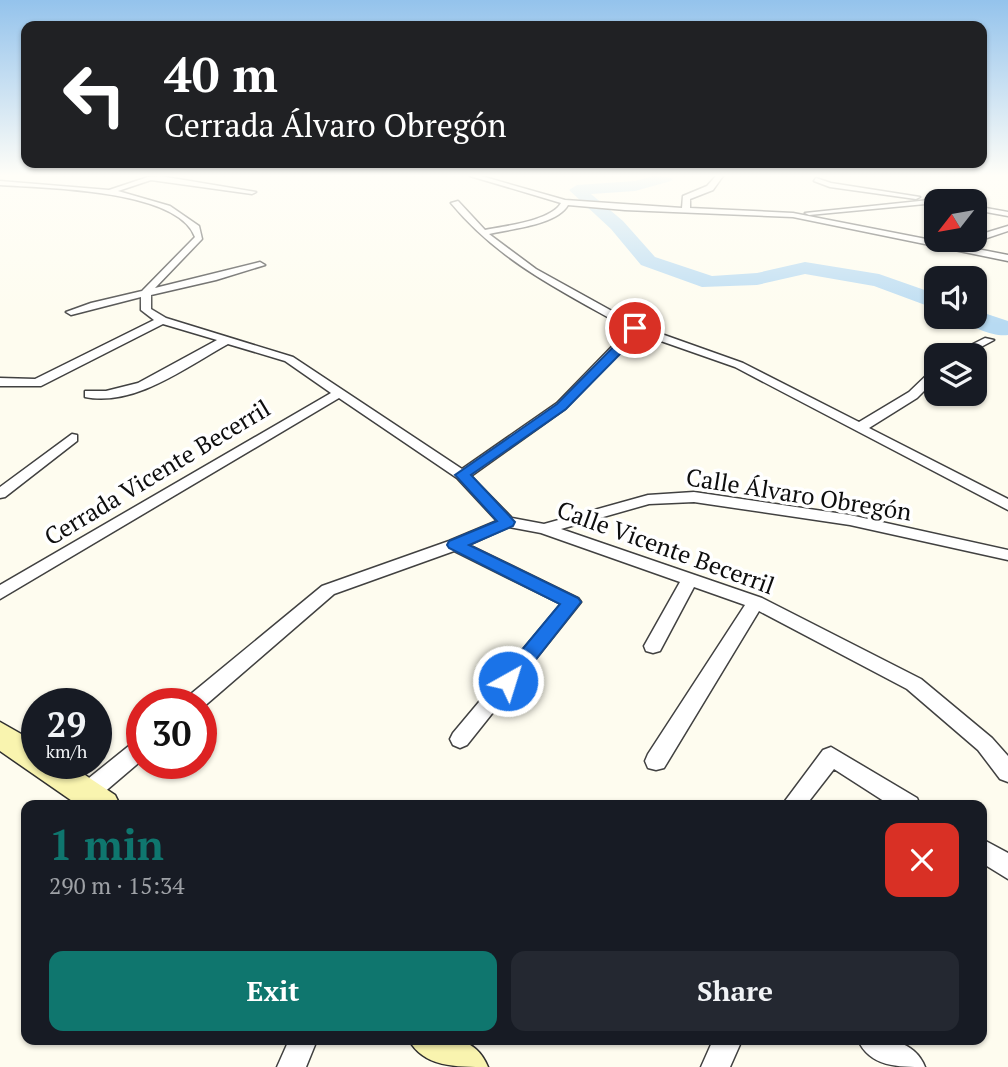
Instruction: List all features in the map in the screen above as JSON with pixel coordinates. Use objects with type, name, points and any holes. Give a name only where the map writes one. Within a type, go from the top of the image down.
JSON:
[{"type":"main road","points":[[0,735],[21,749]]},
{"type":"main road","points":[[66,779],[96,799]]},
{"type":"main road","points":[[436,1045],[467,1067]]},
{"type":"street","points":[[195,226],[199,237],[146,292],[146,310],[162,320],[228,338],[289,359],[462,475],[507,522],[455,545],[328,590],[212,688]]},
{"type":"street","points":[[474,226],[489,240],[533,271],[635,328],[739,365],[1008,505]]},
{"type":"street","points":[[484,233],[515,226]]},
{"type":"street","points":[[845,226],[924,242]]},
{"type":"street","points":[[987,235],[1008,228]]},
{"type":"street","points":[[973,252],[1008,258]]},
{"type":"street","points":[[71,312],[125,296],[223,277],[260,265]]},
{"type":"street","points":[[0,382],[37,383],[162,320]]},
{"type":"street","points":[[462,475],[561,407],[630,337],[635,328]]},
{"type":"street","points":[[89,394],[104,397],[134,388],[228,338]]},
{"type":"street","points":[[983,343],[989,340]]},
{"type":"street","points":[[861,427],[912,395],[924,384]]},
{"type":"street","name":"Cerrada Vicente Becerril","points":[[0,593],[338,393]]},
{"type":"street","points":[[0,494],[72,438]]},
{"type":"street","name":"Calle Álvaro Obregón","points":[[544,529],[648,500],[694,497],[850,520],[1008,555]]},
{"type":"street","name":"Calle Vicente Becerril","points":[[507,522],[544,529],[756,602],[914,684],[985,744],[1008,772]]},
{"type":"street","points":[[455,545],[572,602],[460,739]]},
{"type":"street","points":[[653,646],[690,579]]},
{"type":"street","points":[[656,761],[756,602]]},
{"type":"street","points":[[797,800],[831,756],[901,800]]},
{"type":"street","points":[[96,799],[126,765]]},
{"type":"street","points":[[987,853],[1008,867]]},
{"type":"street","points":[[291,1067],[301,1045]]},
{"type":"street","points":[[715,1067],[726,1045]]},
{"type":"street","points":[[879,1045],[911,1067]]},
{"type":"waterway","points":[[618,226],[648,261],[710,282],[757,279],[805,268],[879,280],[924,297]]},
{"type":"waterway","points":[[987,323],[1003,329],[1008,328]]},
{"type":"route","points":[[508,681],[572,602],[455,545],[507,522],[462,475],[561,407],[630,337],[635,328]]}]
